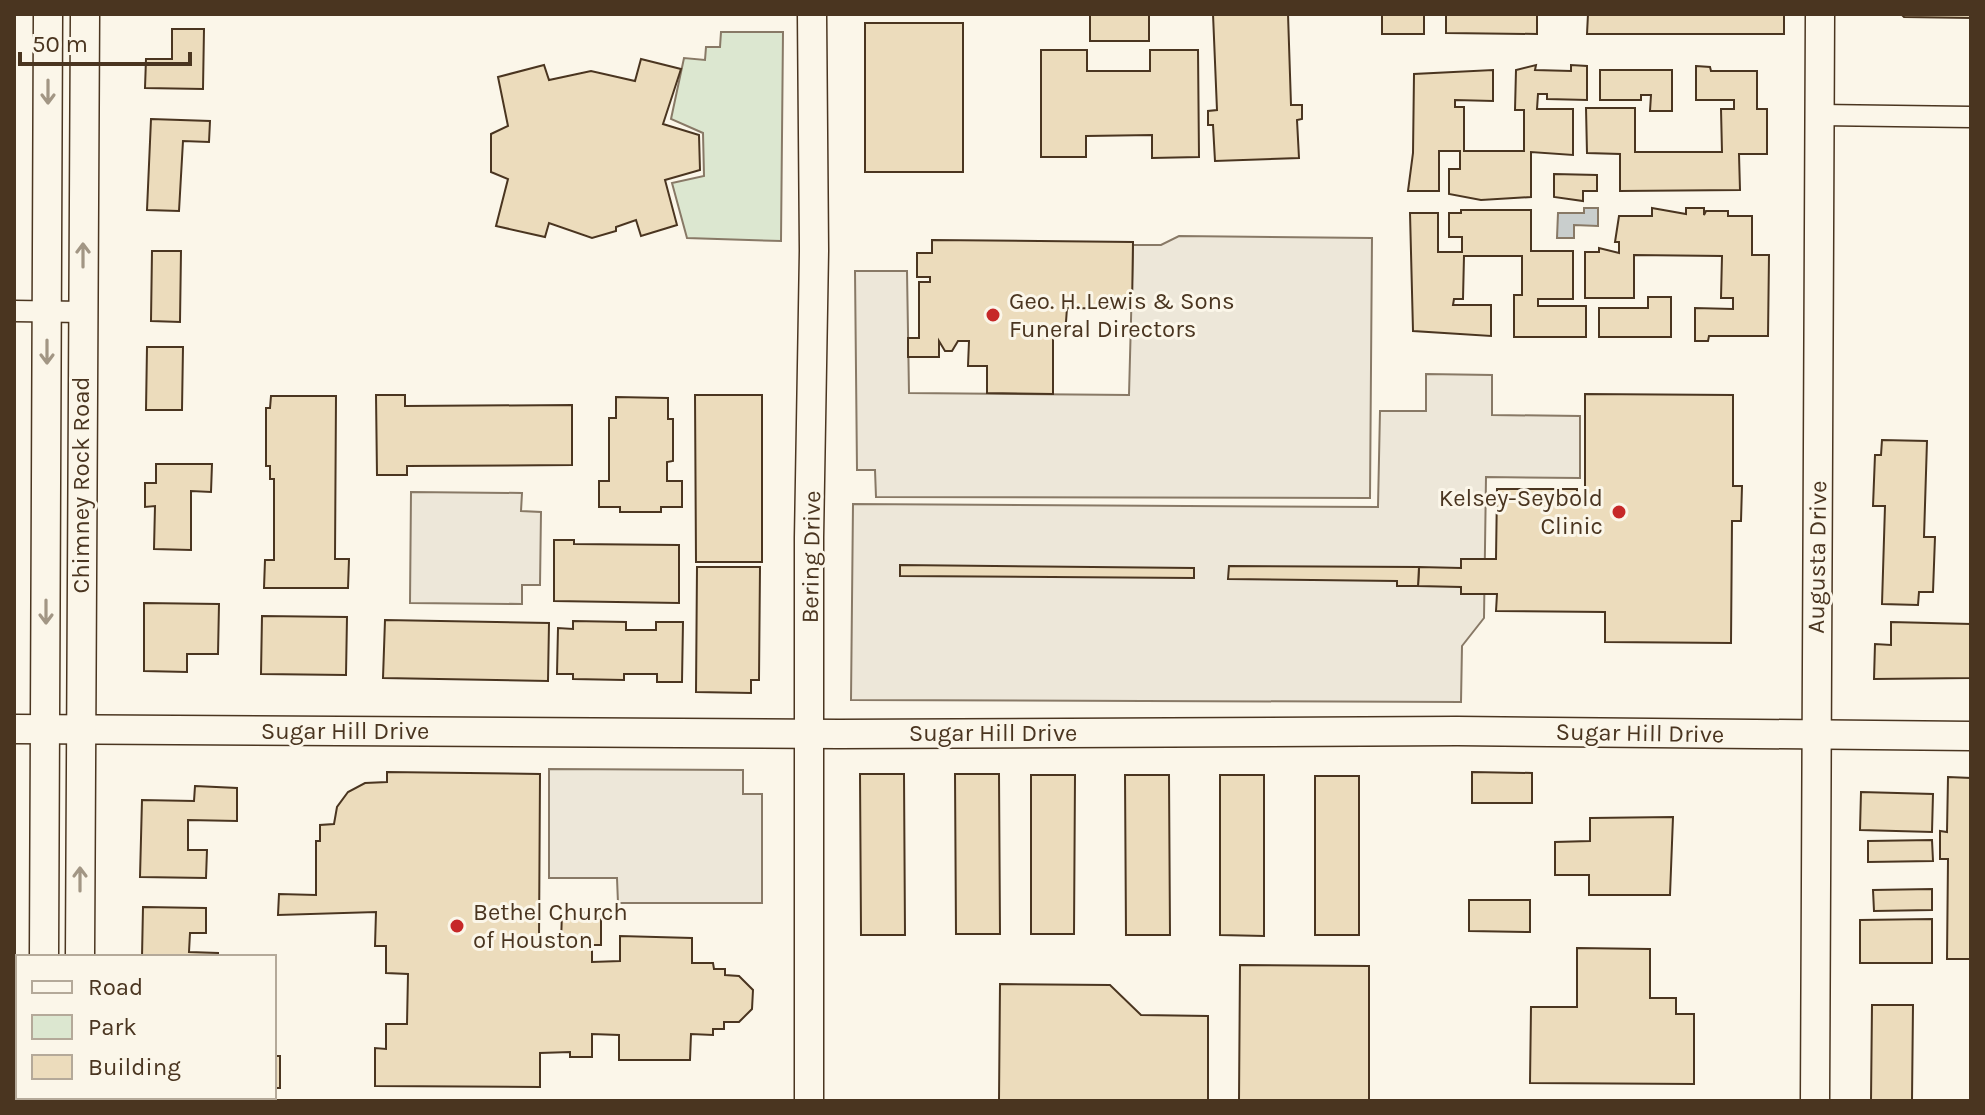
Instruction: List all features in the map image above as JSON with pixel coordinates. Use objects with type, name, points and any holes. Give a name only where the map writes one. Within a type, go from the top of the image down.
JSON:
[{"type":"street","name":"Chimney Rock Road","points":[[44,955],[48,14]]},
{"type":"street","name":"Chimney Rock Road","points":[[80,955],[85,14]]},
{"type":"street","name":"Bering Drive","points":[[809,1101],[809,538],[814,251],[812,14]]},
{"type":"street","name":"Augusta Drive","points":[[1815,1101],[1820,14]]},
{"type":"street","points":[[1820,115],[1971,117]]},
{"type":"street","points":[[14,311],[83,312]]},
{"type":"street","name":"Sugar Hill Drive","points":[[14,729],[811,733],[1457,731],[1971,736]]},
{"type":"green space","points":[[721,32],[783,32],[781,241],[687,238],[672,183],[704,176],[703,133],[671,119],[684,58],[705,60],[706,47],[720,47]]},
{"type":"shaded area","points":[[1584,208],[1598,208],[1598,226],[1574,225],[1574,238],[1557,238],[1558,213],[1584,213]]},
{"type":"shaded area","points":[[1179,236],[1372,238],[1370,498],[876,497],[875,470],[857,470],[855,271],[907,271],[909,393],[1129,395],[1133,245],[1161,245]]},
{"type":"shaded area","points":[[1426,374],[1492,375],[1492,415],[1580,416],[1580,478],[1486,477],[1484,618],[1462,646],[1461,702],[851,700],[853,504],[1378,507],[1380,411],[1426,411]]},
{"type":"shaded area","points":[[411,492],[522,493],[521,511],[541,512],[540,585],[522,585],[522,604],[410,603]]},
{"type":"shaded area","points":[[549,769],[743,770],[743,794],[762,794],[762,903],[618,903],[617,878],[549,878]]},
{"type":"building","points":[[1090,14],[1149,14],[1149,41],[1090,41]]},
{"type":"building","points":[[1213,14],[1288,14],[1291,105],[1302,105],[1302,119],[1297,120],[1299,158],[1215,161],[1213,125],[1208,125],[1208,111],[1217,110]]},
{"type":"building","points":[[1382,14],[1424,14],[1424,34],[1382,34]]},
{"type":"building","points":[[1446,14],[1537,14],[1537,34],[1446,33]]},
{"type":"building","points":[[1588,14],[1784,14],[1784,34],[1587,34]]},
{"type":"building","points":[[1901,14],[1971,14],[1971,18],[1904,17]]},
{"type":"building","points":[[865,23],[963,23],[963,172],[865,172]]},
{"type":"building","points":[[172,29],[204,29],[203,89],[145,88],[146,59],[172,59]]},
{"type":"building","points":[[1041,50],[1087,50],[1087,71],[1150,71],[1150,50],[1198,50],[1199,157],[1152,158],[1152,135],[1086,136],[1086,157],[1041,157]]},
{"type":"building","points":[[641,59],[681,69],[663,124],[699,135],[700,170],[665,180],[677,225],[641,236],[636,220],[616,227],[616,231],[592,238],[549,223],[545,237],[496,226],[508,179],[491,172],[491,134],[508,126],[498,77],[544,65],[549,80],[591,71],[635,81]]},
{"type":"building","points":[[1536,65],[1535,70],[1571,71],[1571,65],[1587,66],[1587,100],[1547,99],[1547,94],[1538,94],[1537,109],[1573,109],[1573,155],[1531,152],[1531,197],[1481,200],[1449,194],[1449,169],[1460,169],[1460,151],[1439,151],[1439,191],[1408,191],[1413,153],[1414,74],[1493,70],[1493,101],[1455,100],[1455,107],[1464,107],[1464,151],[1524,151],[1524,110],[1515,110],[1516,70]]},
{"type":"building","points":[[1696,66],[1710,67],[1711,71],[1757,71],[1757,109],[1767,109],[1767,154],[1739,154],[1740,190],[1620,191],[1620,154],[1587,153],[1586,108],[1635,108],[1635,152],[1722,152],[1721,109],[1734,109],[1734,100],[1696,100]]},
{"type":"building","points":[[1600,70],[1672,70],[1672,111],[1650,111],[1651,95],[1641,95],[1641,100],[1600,100]]},
{"type":"building","points":[[151,119],[210,121],[209,142],[183,141],[179,211],[147,210]]},
{"type":"building","points":[[1554,174],[1597,175],[1597,191],[1583,191],[1583,201],[1554,197]]},
{"type":"building","points":[[1652,208],[1686,214],[1686,208],[1704,208],[1704,215],[1706,211],[1728,211],[1728,216],[1752,216],[1752,255],[1769,255],[1768,336],[1709,336],[1708,341],[1695,341],[1695,308],[1733,309],[1733,298],[1721,298],[1722,256],[1634,255],[1634,298],[1585,298],[1585,252],[1599,252],[1599,248],[1619,253],[1619,242],[1615,242],[1619,216],[1652,216]]},
{"type":"building","points":[[1461,210],[1531,210],[1531,251],[1573,251],[1573,299],[1538,299],[1538,306],[1586,306],[1586,337],[1514,337],[1514,295],[1522,295],[1522,256],[1464,256],[1463,299],[1454,299],[1453,305],[1491,305],[1491,336],[1413,331],[1410,213],[1438,213],[1438,252],[1462,252],[1462,237],[1449,237],[1449,213],[1461,213]]},
{"type":"building","name":"Geo. H. Lewis & Sons Funeral Directors","points":[[932,240],[1133,242],[1132,309],[1067,308],[1066,322],[1053,334],[1053,394],[987,393],[987,366],[968,366],[969,341],[958,341],[952,351],[945,351],[939,341],[939,357],[908,357],[908,338],[919,338],[919,282],[930,282],[930,277],[917,277],[917,253],[932,253]]},
{"type":"building","points":[[152,251],[181,251],[180,322],[151,321]]},
{"type":"building","points":[[1648,297],[1671,297],[1671,337],[1599,337],[1599,308],[1648,308]]},
{"type":"building","points":[[147,347],[183,347],[182,410],[146,410]]},
{"type":"building","name":"Kelsey-Seybold Clinic","points":[[1585,394],[1733,395],[1733,486],[1742,486],[1741,521],[1732,521],[1731,643],[1605,642],[1605,612],[1496,611],[1497,594],[1461,594],[1461,587],[1418,586],[1419,567],[1461,568],[1461,559],[1496,559],[1497,489],[1577,489],[1577,503],[1585,503]]},
{"type":"building","points":[[376,395],[405,395],[405,406],[572,405],[572,465],[407,466],[407,475],[377,475]]},
{"type":"building","points":[[695,395],[762,395],[762,562],[696,562]]},
{"type":"building","points":[[271,396],[336,396],[335,559],[349,559],[348,588],[264,588],[265,560],[274,560],[274,479],[270,479],[270,466],[266,466],[266,408],[270,408]]},
{"type":"building","points":[[616,397],[668,398],[668,419],[673,419],[673,461],[667,462],[667,481],[682,481],[682,507],[661,507],[661,512],[620,512],[620,507],[599,507],[599,481],[609,481],[609,418],[616,418]]},
{"type":"building","points":[[1882,440],[1927,441],[1924,537],[1935,537],[1933,592],[1919,592],[1918,605],[1882,604],[1885,506],[1873,506],[1875,455],[1881,455]]},
{"type":"building","points":[[156,464],[212,464],[211,492],[191,491],[191,550],[154,549],[155,506],[145,507],[145,483],[156,483]]},
{"type":"building","points":[[554,540],[574,540],[574,544],[679,545],[679,603],[554,601]]},
{"type":"building","points":[[900,565],[1194,568],[1194,578],[900,576]]},
{"type":"building","points":[[1229,566],[1419,567],[1418,586],[1397,586],[1397,581],[1228,579]]},
{"type":"building","points":[[697,567],[760,567],[759,680],[751,680],[751,693],[696,692]]},
{"type":"building","points":[[144,603],[219,604],[218,654],[187,654],[187,672],[144,671]]},
{"type":"building","points":[[262,616],[347,617],[346,675],[261,674]]},
{"type":"building","points":[[385,620],[549,623],[548,681],[383,678]]},
{"type":"building","points":[[573,621],[626,622],[626,630],[656,630],[656,622],[683,622],[682,682],[657,682],[657,674],[624,674],[624,680],[573,679],[573,674],[557,674],[558,628],[573,629]]},
{"type":"building","points":[[1891,622],[1971,624],[1971,678],[1874,679],[1875,644],[1891,645]]},
{"type":"building","name":"Bethel Church of Houston","points":[[387,772],[540,774],[539,943],[561,943],[562,912],[601,913],[601,945],[592,945],[592,962],[620,961],[620,936],[692,938],[692,963],[713,963],[714,969],[725,969],[725,975],[739,976],[753,990],[752,1009],[739,1022],[724,1022],[724,1029],[713,1029],[713,1035],[691,1034],[690,1060],[619,1060],[619,1035],[592,1034],[592,1057],[570,1057],[570,1052],[540,1053],[540,1087],[375,1086],[375,1048],[386,1049],[386,1024],[407,1024],[408,974],[386,973],[386,946],[375,946],[376,912],[278,915],[279,894],[316,895],[316,841],[320,841],[320,825],[334,824],[337,807],[348,792],[365,783],[387,782]]},
{"type":"building","points":[[1472,772],[1532,773],[1532,803],[1472,803]]},
{"type":"building","points":[[860,774],[904,774],[905,935],[861,935]]},
{"type":"building","points":[[955,774],[999,774],[1000,934],[956,934]]},
{"type":"building","points":[[1031,775],[1075,775],[1074,934],[1031,934]]},
{"type":"building","points":[[1125,775],[1169,775],[1170,935],[1126,935]]},
{"type":"building","points":[[1220,775],[1264,775],[1264,936],[1220,935]]},
{"type":"building","points":[[1315,776],[1359,776],[1359,935],[1315,935]]},
{"type":"building","points":[[1948,777],[1971,778],[1971,959],[1947,959],[1948,859],[1940,859],[1940,831],[1947,832]]},
{"type":"building","points":[[195,786],[237,788],[237,821],[188,820],[188,850],[207,850],[206,878],[140,877],[142,800],[194,801]]},
{"type":"building","points":[[1861,792],[1933,794],[1932,832],[1860,830]]},
{"type":"building","points":[[1673,817],[1670,895],[1589,895],[1589,875],[1555,875],[1555,842],[1590,841],[1590,818]]},
{"type":"building","points":[[1932,840],[1933,861],[1868,862],[1868,841]]},
{"type":"building","points":[[1932,889],[1932,910],[1874,911],[1873,890]]},
{"type":"building","points":[[1469,900],[1530,900],[1530,932],[1469,931]]},
{"type":"building","points":[[143,907],[206,908],[206,933],[190,933],[189,952],[218,955],[142,955]]},
{"type":"building","points":[[1932,919],[1932,963],[1860,963],[1860,920]]},
{"type":"building","points":[[1577,948],[1650,949],[1650,998],[1676,998],[1676,1014],[1694,1014],[1694,1084],[1530,1083],[1531,1007],[1577,1007]]},
{"type":"building","points":[[1240,965],[1369,966],[1369,1101],[1239,1101]]},
{"type":"building","points":[[1000,984],[1110,985],[1141,1015],[1208,1016],[1208,1101],[999,1101]]},
{"type":"building","points":[[1872,1005],[1913,1005],[1912,1101],[1871,1101]]},
{"type":"building","points":[[276,1056],[280,1056],[280,1088],[276,1088]]},
{"type":"place","name":"Geo. H. Lewis & Sons Funeral Directors","points":[[993,315]]},
{"type":"place","name":"Kelsey-Seybold Clinic","points":[[1619,512]]},
{"type":"place","name":"Bethel Church of Houston","points":[[457,926]]}]
